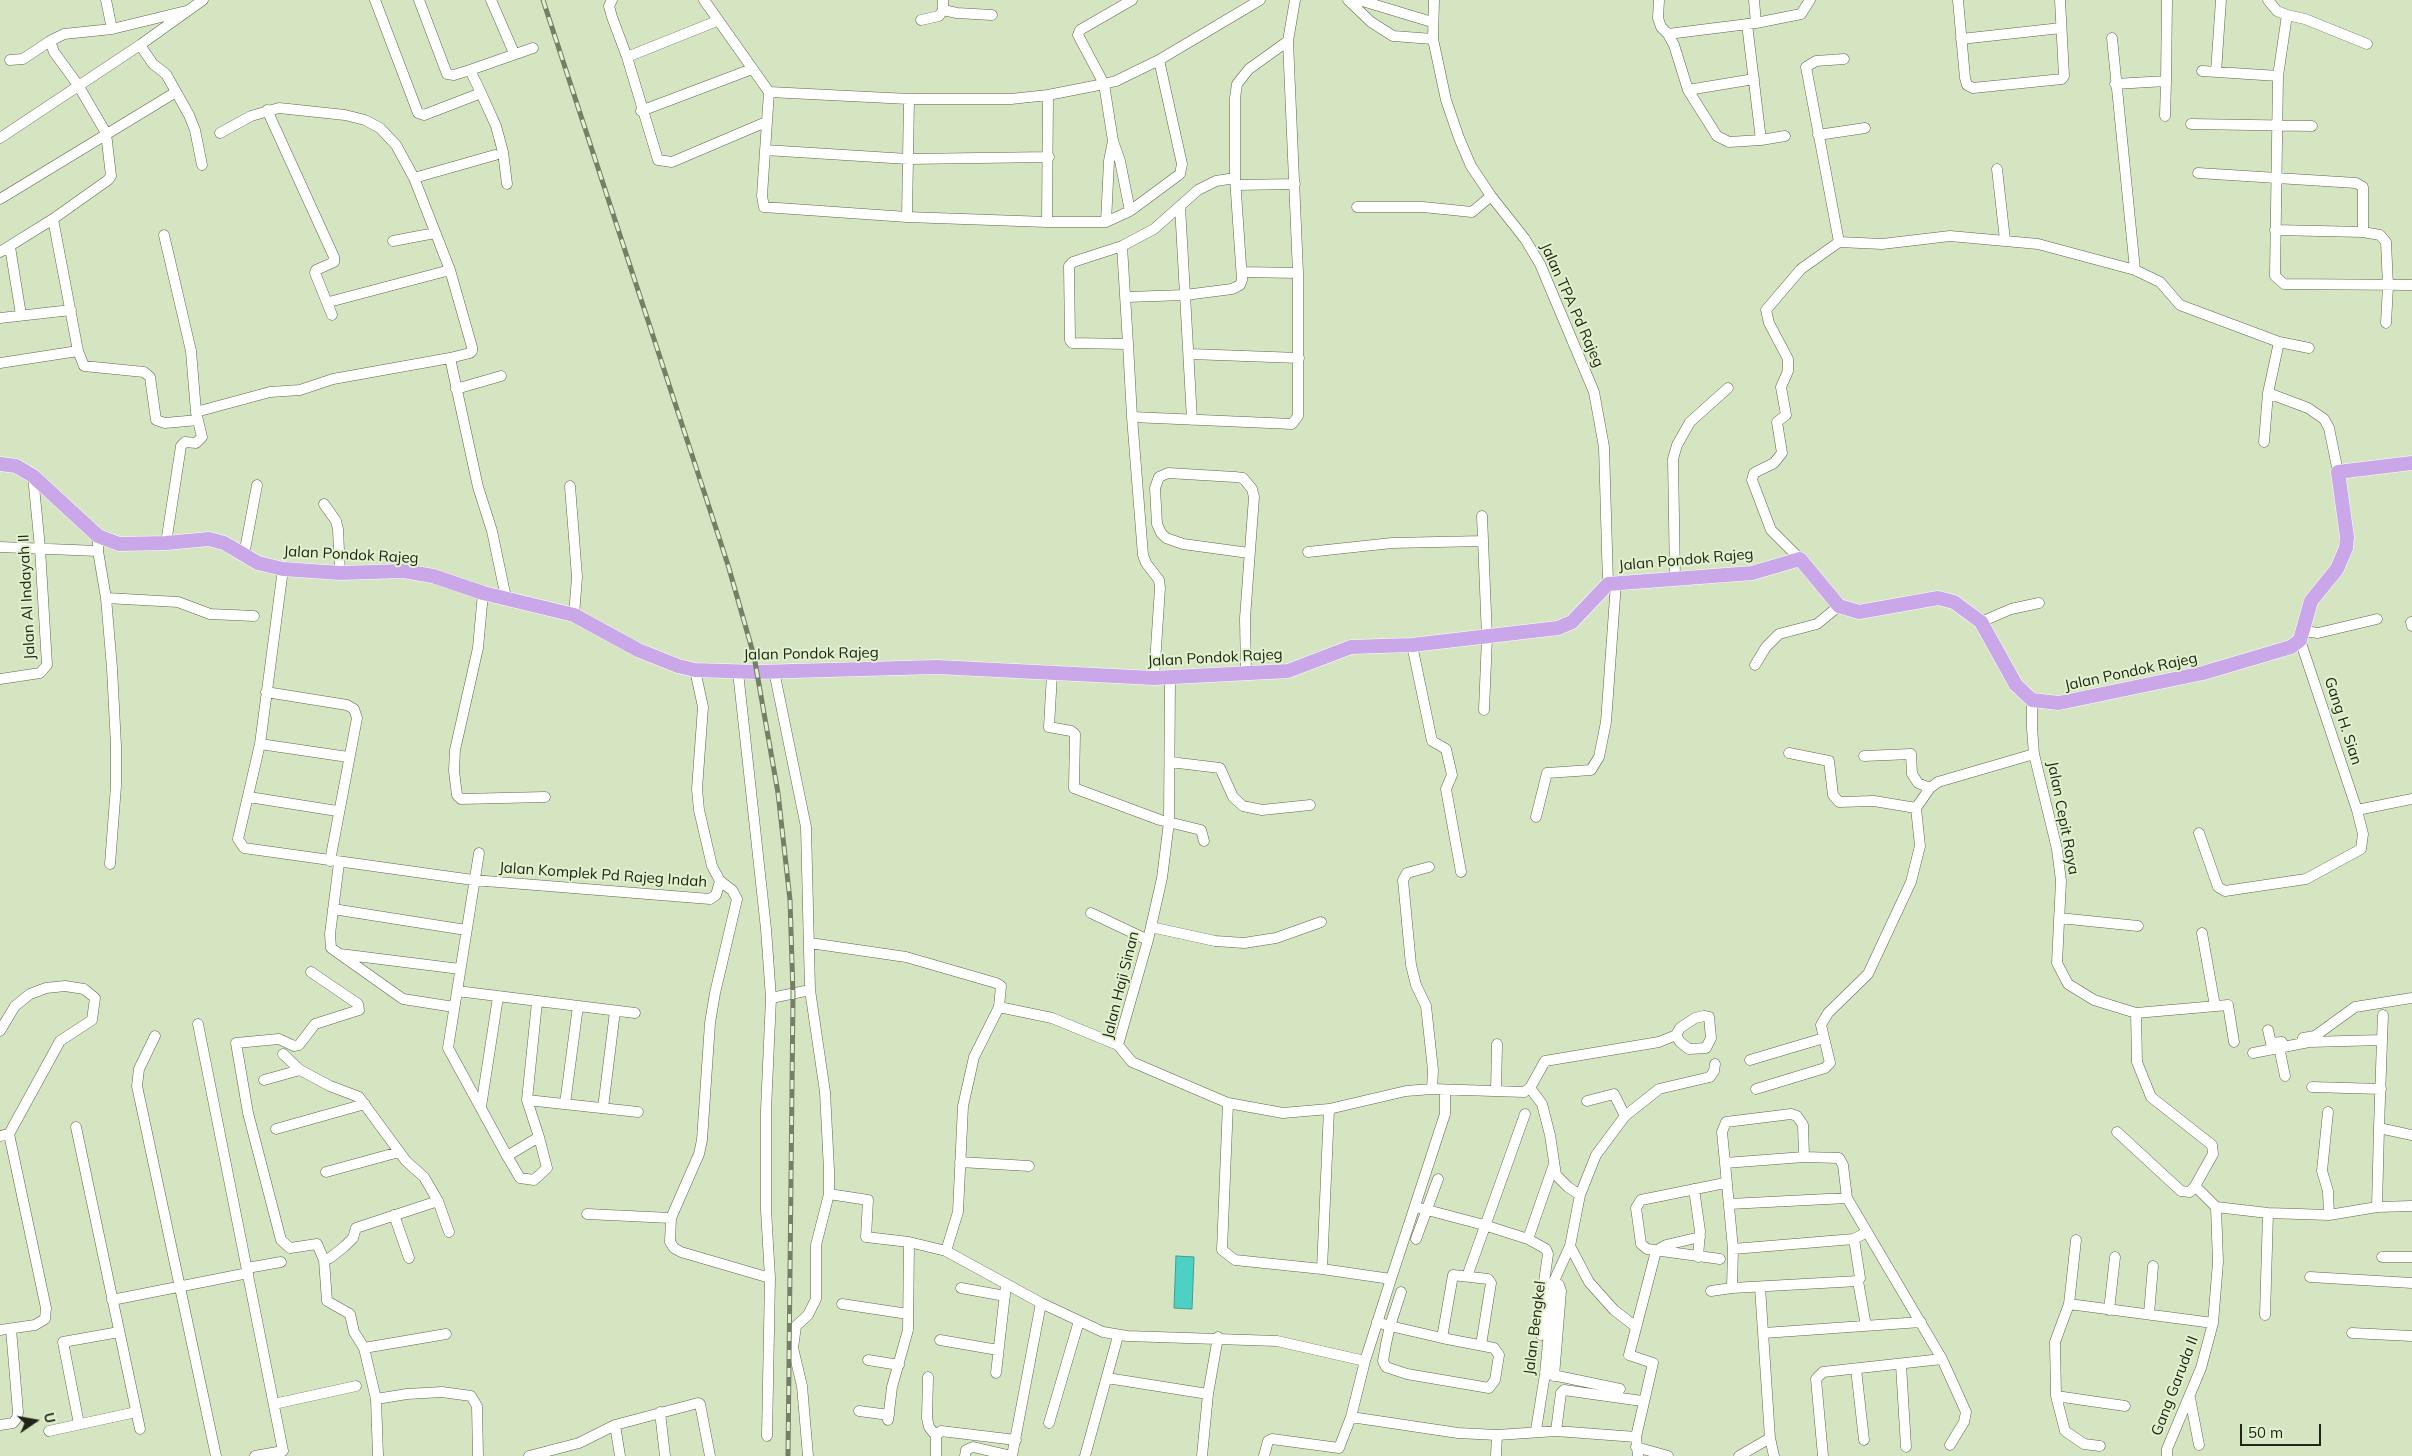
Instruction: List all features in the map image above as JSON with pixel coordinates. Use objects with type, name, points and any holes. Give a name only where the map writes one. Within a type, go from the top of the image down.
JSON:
[{"type":"main road","points":[[2302,636],[2311,601],[2337,569],[2346,548],[2347,537],[2338,472],[2412,463]]},
{"type":"main road","name":"Jalan Pondok Rajeg","points":[[0,464],[16,466],[33,476],[98,536],[119,544],[166,543],[209,539],[224,543],[258,563],[283,570],[340,573],[404,571],[433,576],[484,592],[574,615],[638,650],[678,666],[696,670],[738,672],[936,667],[1154,678],[1288,671],[1351,647],[1412,645],[1558,628],[1572,622],[1612,584],[1752,573],[1800,559]]},
{"type":"main road","points":[[1800,559],[1839,606],[1859,612],[1938,598],[1954,602],[1981,622],[2016,685],[2032,700]]},
{"type":"main road","name":"Jalan Pondok Rajeg","points":[[2032,700],[2059,704],[2158,684],[2280,651],[2302,636]]},
{"type":"street","points":[[106,0],[112,29]]},
{"type":"street","points":[[0,138],[140,45],[203,0]]},
{"type":"street","points":[[375,0],[418,113],[424,115],[481,92]]},
{"type":"street","points":[[419,0],[446,74],[454,75],[533,48]]},
{"type":"street","points":[[491,0],[514,53]]},
{"type":"street","points":[[612,0],[609,6],[612,17],[627,57],[658,160],[666,162],[766,122]]},
{"type":"street","points":[[704,0],[717,21],[769,92],[762,196],[764,207],[907,218],[1106,222],[1130,211],[1180,174],[1182,170],[1160,60]]},
{"type":"street","points":[[1130,211],[1120,161],[1113,141],[1104,84],[1078,35],[1080,30],[1132,0]]},
{"type":"street","points":[[769,92],[909,99],[1011,98],[1048,95],[1116,81],[1160,60],[1260,0]]},
{"type":"street","points":[[1132,417],[1292,424],[1298,416],[1298,273],[1288,42],[1295,0]]},
{"type":"street","points":[[1348,0],[1371,22],[1393,36],[1433,39]]},
{"type":"street","points":[[1359,0],[1432,22]]},
{"type":"street","name":"Jalan TPA Pd Rajeg","points":[[1434,0],[1433,39],[1446,100],[1459,138],[1471,166],[1491,196],[1525,239],[1540,264],[1594,392],[1604,447],[1612,584],[1606,722],[1599,757],[1591,770],[1547,773],[1536,817]]},
{"type":"street","points":[[1659,0],[1658,18],[1661,27],[1668,34],[1688,90],[1717,136],[1723,140],[1761,140],[1785,136]]},
{"type":"street","points":[[1754,0],[1752,24],[1754,79],[1761,140]]},
{"type":"street","points":[[1668,34],[1752,24],[1800,14],[1810,0]]},
{"type":"street","points":[[1958,0],[1961,39],[1969,88],[2062,79],[2064,76],[2060,0]]},
{"type":"street","points":[[2165,116],[2167,0]]},
{"type":"street","points":[[2216,72],[2222,0]]},
{"type":"street","points":[[2268,0],[2277,11],[2367,44]]},
{"type":"street","points":[[921,20],[935,18],[943,5],[952,12],[992,15]]},
{"type":"street","points":[[10,60],[23,59],[64,34],[112,29],[186,11]]},
{"type":"street","points":[[2287,15],[2278,76],[2279,126],[2275,276],[2284,284],[2412,285]]},
{"type":"street","points":[[627,57],[717,21]]},
{"type":"street","points":[[1961,39],[2061,28]]},
{"type":"street","points":[[2112,38],[2115,84],[2134,242],[2135,270]]},
{"type":"street","points":[[0,252],[53,218],[111,176],[106,133],[78,85],[54,52],[50,41]]},
{"type":"street","points":[[1127,297],[1185,295],[1232,289],[1240,285],[1242,272],[1235,182],[1235,98],[1237,84],[1248,69],[1288,42]]},
{"type":"street","points":[[140,45],[153,64],[166,74],[176,92],[195,130],[202,165]]},
{"type":"street","points":[[1839,242],[1806,67],[1816,61],[1844,59]]},
{"type":"street","points":[[642,111],[752,69]]},
{"type":"street","points":[[470,70],[496,126],[503,152],[508,184]]},
{"type":"street","points":[[2202,71],[2278,76]]},
{"type":"street","points":[[1688,90],[1754,79]]},
{"type":"street","points":[[2115,84],[2166,81]]},
{"type":"street","points":[[0,199],[176,92]]},
{"type":"street","points":[[1046,222],[1049,157],[1048,95]]},
{"type":"street","points":[[907,218],[909,99]]},
{"type":"street","points":[[53,218],[78,351],[86,368],[116,368],[147,374],[150,377],[156,420],[160,423],[197,416],[270,392],[300,390],[333,379],[450,358],[472,351],[450,270],[414,178],[396,144],[380,128],[366,120],[345,114],[280,108],[267,110],[236,123],[220,133]]},
{"type":"street","points":[[267,110],[334,257],[334,262],[316,270],[315,273],[332,314]]},
{"type":"street","points":[[2191,124],[2312,126]]},
{"type":"street","points":[[1818,135],[1865,128]]},
{"type":"street","points":[[1106,222],[1109,161],[1113,141]]},
{"type":"street","points":[[766,150],[908,159],[1049,157]]},
{"type":"street","points":[[414,178],[494,155]]},
{"type":"street","points":[[1997,169],[2005,240]]},
{"type":"street","points":[[2198,174],[2361,184],[2363,232]]},
{"type":"street","points":[[1128,344],[1072,343],[1070,340],[1069,266],[1073,262],[1122,246],[1154,229],[1198,190],[1216,181],[1295,184]]},
{"type":"street","points":[[1357,207],[1423,207],[1472,212],[1491,196]]},
{"type":"street","points":[[1180,206],[1190,354],[1192,420]]},
{"type":"street","points":[[2276,230],[2363,232],[2384,238],[2386,242],[2388,286],[2386,323]]},
{"type":"street","points":[[393,241],[435,233]]},
{"type":"street","points":[[164,236],[191,351],[197,416],[202,437],[196,443],[185,442],[181,446],[166,543]]},
{"type":"street","points":[[1800,559],[1770,530],[1752,480],[1754,473],[1774,463],[1782,453],[1777,422],[1786,415],[1781,388],[1788,371],[1788,359],[1768,323],[1766,310],[1801,269],[1839,242],[1882,244],[1950,236],[2038,244],[2135,270],[2160,282],[2180,305],[2279,342],[2309,348]]},
{"type":"street","points":[[1122,246],[1127,297],[1132,417],[1143,555],[1146,563],[1159,580],[1160,588],[1154,678]]},
{"type":"street","points":[[10,247],[21,315]]},
{"type":"street","points":[[328,302],[450,270]]},
{"type":"street","points":[[1242,272],[1298,273]]},
{"type":"street","points":[[0,318],[70,310]]},
{"type":"street","points":[[2264,442],[2268,393],[2279,342]]},
{"type":"street","points":[[0,364],[78,351]]},
{"type":"street","points":[[1190,354],[1299,358]]},
{"type":"street","points":[[450,358],[478,487],[492,531],[506,598]]},
{"type":"street","points":[[456,389],[501,376]]},
{"type":"street","points":[[1675,580],[1674,459],[1677,444],[1690,422],[1728,388]]},
{"type":"street","points":[[2268,393],[2308,408],[2324,419],[2329,428],[2338,472]]},
{"type":"street","points":[[1246,674],[1245,618],[1254,497],[1248,482],[1235,477],[1168,473],[1159,477],[1155,488],[1157,524],[1160,533],[1166,538],[1184,544],[1249,553]]},
{"type":"street","name":"Jalan Al Indayah II","points":[[0,678],[40,673],[47,665],[40,548],[33,476]]},
{"type":"street","points":[[244,554],[257,485]]},
{"type":"street","points":[[570,486],[577,577],[574,615]]},
{"type":"street","points":[[324,504],[336,520],[340,573]]},
{"type":"street","points":[[1482,516],[1487,637],[1484,710]]},
{"type":"street","points":[[98,536],[98,552],[106,598],[116,746],[116,786],[110,864]]},
{"type":"street","points":[[1308,552],[1392,543],[1482,541]]},
{"type":"street","points":[[0,547],[98,552]]},
{"type":"street","name":"Jalan Komplek Pd Rajeg Indah","points":[[283,570],[260,744],[238,839],[244,848],[473,880],[710,899],[716,895],[720,881]]},
{"type":"street","points":[[484,592],[478,648],[455,750],[456,795],[461,799],[545,796]]},
{"type":"street","points":[[106,598],[178,602],[210,614],[254,616]]},
{"type":"street","points":[[1981,622],[2011,609],[2038,604]]},
{"type":"street","points":[[1755,665],[1766,647],[1779,634],[1817,624],[1839,606]]},
{"type":"street","points":[[2302,636],[2376,619]]},
{"type":"street","name":"Gang H. Sian","points":[[2199,834],[2218,887],[2225,891],[2306,879],[2360,849],[2363,834],[2357,810],[2302,636]]},
{"type":"street","points":[[1412,645],[1432,741],[1446,749],[1452,775],[1446,789],[1461,872]]},
{"type":"street","points":[[696,670],[703,707],[697,789],[699,810],[712,866],[720,881],[732,890],[738,899],[715,993],[710,1023],[700,1154],[671,1218],[670,1242],[674,1248],[681,1252],[770,1278]]},
{"type":"street","points":[[774,671],[806,827],[810,990],[825,1092],[829,1194],[816,1245],[816,1299],[808,1315],[796,1326],[793,1348],[802,1386],[808,1456]]},
{"type":"street","points":[[738,672],[766,929],[770,998],[766,1110],[766,1210],[770,1278],[767,1436]]},
{"type":"street","points":[[1052,674],[1048,727],[1071,731],[1075,734],[1074,788],[1169,822],[1201,830],[1204,841]]},
{"type":"street","name":"Jalan Haji Sinan","points":[[1170,678],[1169,822],[1162,878],[1148,940],[1118,1045],[1132,1062],[1228,1103],[1283,1112],[1329,1109],[1406,1091],[1432,1089],[1524,1092],[1530,1088]]},
{"type":"street","points":[[266,692],[347,705],[354,709],[357,718],[337,811],[333,910],[330,934],[332,948],[403,999],[454,1007]]},
{"type":"street","name":"Jalan Cepit Raya","points":[[2032,700],[2034,754],[2057,849],[2061,881],[2057,963],[2068,984],[2094,1000],[2136,1013]]},
{"type":"street","points":[[260,744],[348,757]]},
{"type":"street","points":[[1789,753],[1829,761],[1833,795],[1839,802],[1874,801],[1916,808]]},
{"type":"street","points":[[1864,756],[1911,754],[1912,774],[1918,783],[1930,788]]},
{"type":"street","points":[[1756,1088],[1825,1068],[1830,1063],[1821,1025],[1828,1013],[1868,974],[1911,882],[1920,846],[1916,808],[1930,788],[1938,782],[2034,754]]},
{"type":"street","points":[[1170,762],[1220,768],[1233,797],[1243,806],[1262,810],[1310,805]]},
{"type":"street","points":[[248,797],[337,811]]},
{"type":"street","points":[[2357,810],[2412,799]]},
{"type":"street","points":[[479,853],[473,880],[449,1052],[520,1178],[534,1180],[546,1168],[539,1137],[527,1100],[537,1002]]},
{"type":"street","points":[[1429,866],[1407,873],[1403,880],[1412,965],[1416,984],[1426,1006],[1433,1070],[1432,1089]]},
{"type":"street","points":[[333,910],[466,930]]},
{"type":"street","points":[[1091,913],[1148,940]]},
{"type":"street","points":[[2059,918],[2138,926]]},
{"type":"street","points":[[1151,927],[1215,941],[1244,943],[1276,938],[1321,922]]},
{"type":"street","points":[[2202,933],[2215,1006]]},
{"type":"street","points":[[810,943],[906,958],[1001,986],[1000,1007],[974,1057],[963,1106],[958,1212],[946,1251]]},
{"type":"street","points":[[338,953],[460,969]]},
{"type":"street","points":[[311,972],[358,1004],[359,1010],[316,1024],[299,1045],[294,1046],[280,1039],[236,1044],[248,1113],[281,1240],[290,1248],[317,1244],[324,1260],[327,1300],[350,1314],[354,1332],[364,1348],[376,1399],[380,1446],[378,1456]]},
{"type":"street","points":[[0,1031],[15,1006],[30,994],[46,988],[65,986],[84,989],[94,998],[92,1020],[60,1041],[5,1135],[46,1308],[45,1319],[35,1325],[0,1330]]},
{"type":"street","points":[[770,998],[810,990]]},
{"type":"street","points":[[457,992],[635,1013]]},
{"type":"street","points":[[481,1108],[498,997]]},
{"type":"street","points":[[2268,1030],[2271,1044],[2315,1036],[2355,1007],[2412,998]]},
{"type":"street","points":[[2117,1132],[2181,1191],[2190,1192],[2213,1154],[2212,1145],[2151,1097],[2137,1062],[2136,1013],[2228,1005],[2234,1042]]},
{"type":"street","points":[[565,1104],[578,1006]]},
{"type":"street","points":[[1000,1007],[1052,1018],[1118,1045]]},
{"type":"street","points":[[603,1108],[615,1011]]},
{"type":"street","points":[[2377,1207],[2383,1015]]},
{"type":"street","points":[[198,1024],[283,1451],[255,1456]]},
{"type":"street","points":[[1580,1195],[1568,1187],[1556,1175],[1550,1135],[1542,1104],[1530,1088],[1545,1061],[1659,1042],[1676,1035]]},
{"type":"street","points":[[155,1036],[139,1069],[137,1086],[216,1456]]},
{"type":"street","points":[[1750,1060],[1824,1038]]},
{"type":"street","points":[[2253,1053],[2309,1042],[2382,1040]]},
{"type":"street","points":[[1496,1090],[1497,1044]]},
{"type":"street","points":[[2279,1047],[2285,1076]]},
{"type":"street","points":[[283,1054],[300,1070],[330,1086],[359,1097],[406,1161],[424,1177],[438,1201],[449,1232]]},
{"type":"street","name":"Jalan Bengkel","points":[[1536,1430],[1549,1375],[1554,1281],[1570,1246],[1580,1195],[1596,1155],[1625,1116],[1659,1089],[1710,1076],[1714,1071],[1715,1064]]},
{"type":"street","points":[[264,1080],[300,1070]]},
{"type":"street","points":[[2312,1087],[2381,1089]]},
{"type":"street","points":[[1416,1239],[1421,1208],[1445,1114],[1445,1090]]},
{"type":"street","points":[[1586,1101],[1614,1094],[1625,1116]]},
{"type":"street","points":[[527,1100],[638,1112]]},
{"type":"street","points":[[1228,1103],[1222,1250],[1235,1260],[1322,1269],[1391,1279]]},
{"type":"street","points":[[276,1129],[365,1104]]},
{"type":"street","points":[[1322,1269],[1329,1109]]},
{"type":"street","points":[[2328,1112],[2322,1171],[2328,1191],[2329,1215]]},
{"type":"street","points":[[1469,1271],[1484,1225],[1526,1114]]},
{"type":"street","points":[[1732,1288],[1733,1249],[1722,1132],[1726,1122],[1791,1114],[1797,1116],[1803,1125],[1804,1157]]},
{"type":"street","points":[[76,1127],[140,1429]]},
{"type":"street","points":[[2379,1128],[2412,1135]]},
{"type":"street","points":[[507,1156],[539,1137]]},
{"type":"street","points":[[326,1172],[399,1152]]},
{"type":"street","points":[[1724,1163],[1804,1157],[1839,1158],[1843,1165],[1847,1198],[1942,1359],[1966,1412],[1964,1422],[1950,1444]]},
{"type":"street","points":[[960,1162],[1029,1166]]},
{"type":"street","points":[[1528,1239],[1553,1168]]},
{"type":"street","points":[[1264,1456],[1268,1441],[1272,1439],[1338,1452],[1351,1417],[1365,1361],[1391,1279],[1421,1208],[1438,1179]]},
{"type":"street","points":[[1720,1259],[1656,1251],[1647,1248],[1641,1244],[1636,1208],[1642,1200],[1725,1183]]},
{"type":"street","points":[[2195,1186],[2216,1207],[2268,1213],[2329,1215],[2377,1207],[2412,1206]]},
{"type":"street","points":[[1694,1189],[1700,1237],[1698,1257]]},
{"type":"street","points":[[829,1194],[868,1200],[866,1237],[909,1242],[946,1251],[1005,1291],[1041,1304],[1103,1332],[1118,1336],[1277,1341],[1365,1361]]},
{"type":"street","points":[[1729,1204],[1847,1198]]},
{"type":"street","points":[[324,1260],[330,1258],[345,1246],[353,1238],[356,1228],[438,1201]]},
{"type":"street","name":"Gang Garuda II","points":[[2167,1456],[2167,1449],[2190,1398],[2208,1346],[2213,1323],[2218,1262],[2216,1207]]},
{"type":"street","points":[[1421,1208],[1484,1225],[1528,1239],[1542,1246],[1548,1254],[1541,1335]]},
{"type":"street","points":[[2266,1315],[2268,1213]]},
{"type":"street","points":[[588,1214],[671,1218]]},
{"type":"street","points":[[394,1215],[409,1258]]},
{"type":"street","points":[[1733,1249],[1854,1239],[1867,1232]]},
{"type":"street","points":[[1637,1447],[1642,1401],[1653,1362],[1629,1355],[1656,1251],[1666,1245],[1700,1237]]},
{"type":"street","points":[[1854,1239],[1860,1278],[1858,1281],[1866,1326]]},
{"type":"street","points":[[2076,1240],[2070,1304],[2055,1342],[2056,1396],[2065,1431],[2084,1444],[2100,1446]]},
{"type":"street","points":[[859,1411],[889,1418],[892,1387],[908,1330],[909,1242]]},
{"type":"street","points":[[1570,1246],[1589,1282],[1614,1310],[1636,1327]]},
{"type":"street","points":[[2109,1310],[2115,1257]]},
{"type":"street","points":[[2382,1257],[2412,1257]]},
{"type":"street","points":[[112,1300],[180,1287],[281,1262]]},
{"type":"street","points":[[2149,1314],[2153,1266]]},
{"type":"street","points":[[1442,1338],[1453,1275],[1488,1279],[1491,1283],[1481,1345]]},
{"type":"street","points":[[2310,1277],[2412,1283]]},
{"type":"street","points":[[1711,1291],[1732,1288],[1858,1281]]},
{"type":"street","points":[[1760,1287],[1770,1438],[1774,1456]]},
{"type":"street","points":[[961,1288],[1005,1291]]},
{"type":"street","points":[[996,1373],[1005,1291]]},
{"type":"street","points":[[1377,1322],[1390,1326],[1442,1338],[1494,1348],[1499,1355],[1495,1380],[1489,1388],[1407,1374],[1386,1368],[1384,1360],[1390,1326],[1401,1292]]},
{"type":"street","points":[[842,1304],[908,1314]]},
{"type":"street","points":[[965,1456],[966,1450],[974,1447],[1012,1456],[1041,1304]]},
{"type":"street","points":[[2070,1304],[2213,1323]]},
{"type":"street","points":[[1049,1423],[1079,1321]]},
{"type":"street","points":[[1764,1333],[1921,1322]]},
{"type":"street","points":[[0,1425],[13,1423],[17,1418],[18,1412],[11,1329]]},
{"type":"street","points":[[79,1424],[64,1342],[118,1332]]},
{"type":"street","points":[[2352,1333],[2412,1336]]},
{"type":"street","points":[[364,1348],[446,1334]]},
{"type":"street","points":[[1085,1456],[1118,1336]]},
{"type":"street","points":[[1202,1456],[1208,1394],[1218,1338]]},
{"type":"street","points":[[940,1340],[998,1350]]},
{"type":"street","points":[[1823,1456],[1816,1379],[1823,1372],[1856,1370],[1942,1359]]},
{"type":"street","points":[[868,1360],[899,1365]]},
{"type":"street","points":[[1901,1365],[1906,1448]]},
{"type":"street","points":[[1856,1370],[1864,1440]]},
{"type":"street","points":[[1549,1375],[1620,1389]]},
{"type":"street","points":[[928,1376],[927,1418],[929,1427],[936,1436],[936,1456]]},
{"type":"street","points":[[1106,1378],[1208,1394]]},
{"type":"street","points":[[274,1404],[356,1386]]},
{"type":"street","points":[[1556,1431],[1561,1393],[1564,1390],[1642,1401]]},
{"type":"street","points":[[376,1399],[407,1394],[442,1392],[471,1396],[477,1406],[478,1456]]},
{"type":"street","points":[[2056,1396],[2125,1406]]},
{"type":"street","points":[[2190,1398],[2200,1445]]},
{"type":"street","points":[[529,1456],[579,1443],[615,1425],[699,1403],[710,1456]]},
{"type":"street","points":[[49,1431],[136,1412]]},
{"type":"street","points":[[660,1412],[665,1456]]},
{"type":"street","points":[[1351,1417],[1458,1433],[1497,1434],[1536,1430],[1556,1431],[1637,1447],[1668,1456]]},
{"type":"street","points":[[615,1425],[620,1456]]},
{"type":"street","points":[[936,1436],[944,1430],[1016,1440]]},
{"type":"street","points":[[1496,1456],[1497,1434]]},
{"type":"street","points":[[1739,1456],[1770,1438]]},
{"type":"water","points":[[1176,1256],[1194,1257],[1192,1309],[1174,1308]]},
{"type":"railway","points":[[543,0],[728,565],[754,656],[778,793],[790,900],[793,994],[788,1456]]}]
